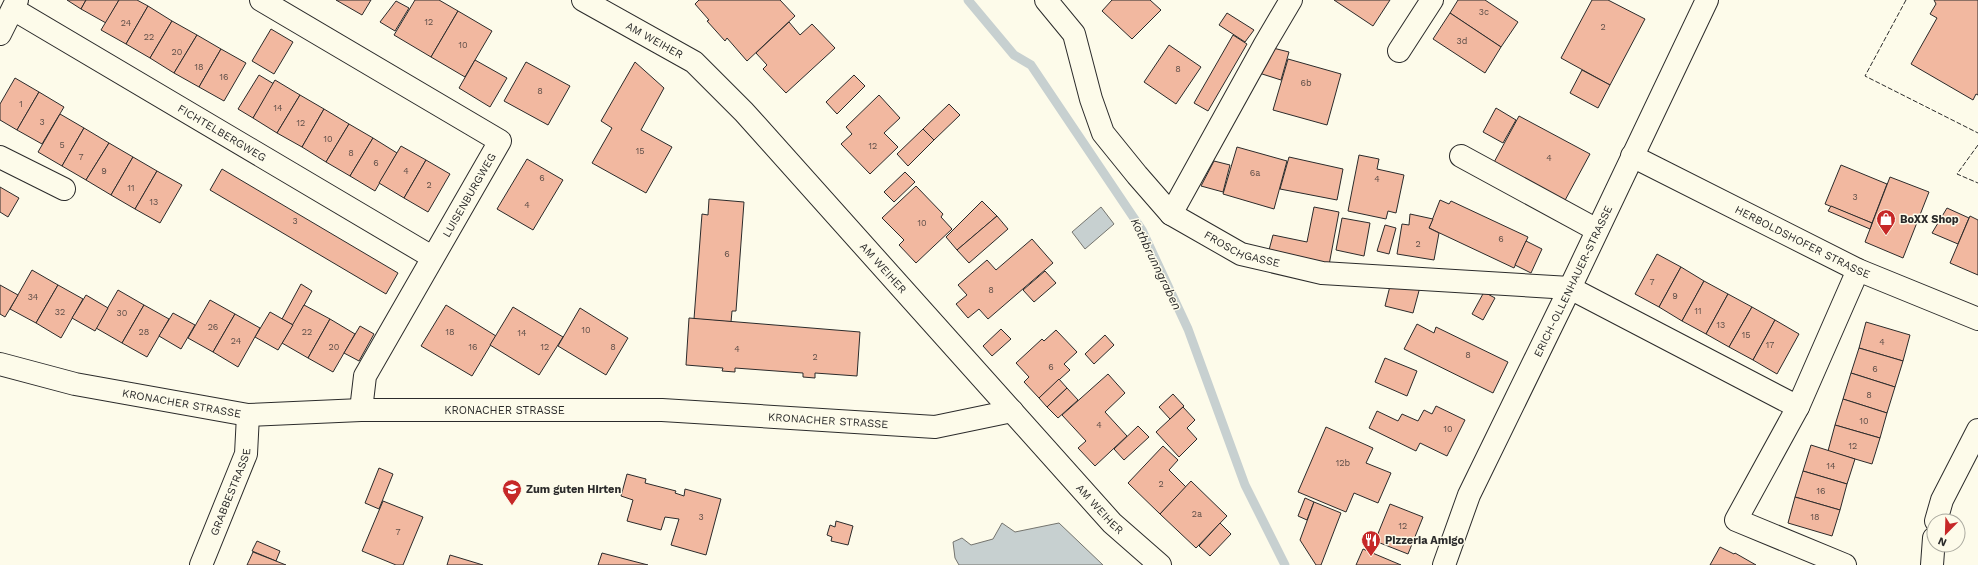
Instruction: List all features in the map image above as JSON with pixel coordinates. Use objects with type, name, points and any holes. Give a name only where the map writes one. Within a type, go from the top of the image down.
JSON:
[{"type":"street","name":"LUISENBURGWEG","points":[[261,0],[500,141],[365,376],[361,410]]},
{"type":"street","name":"AM WEIHER","points":[[583,0],[694,62],[744,112],[1112,523],[1160,565]]},
{"type":"street","name":"FROSCHGASSE","points":[[1046,0],[1074,34],[1091,98],[1103,134],[1171,214],[1242,254],[1322,273],[1570,288]]},
{"type":"street","points":[[1171,214],[1291,0]]},
{"type":"street","points":[[1400,51],[1432,0]]},
{"type":"street","name":"ERICH-OLLENHAUER-STRASSE","points":[[1444,565],[1469,495],[1570,288],[1707,0]]},
{"type":"street","name":"FICHTELBERGWEG","points":[[15,5],[432,257]]},
{"type":"street","points":[[0,33],[15,5]]},
{"type":"street","points":[[1461,156],[1597,230]]},
{"type":"street","name":"HERBOLDSHOFER STRASSE","points":[[1632,156],[1858,270],[1978,320]]},
{"type":"street","points":[[0,157],[64,189]]},
{"type":"street","points":[[1845,565],[1736,520],[1798,407],[1858,270]]},
{"type":"street","points":[[1570,288],[1798,407]]},
{"type":"street","name":"KRONACHER STRASSE","points":[[0,364],[74,384],[248,415],[361,410],[662,410],[935,427],[1012,411]]},
{"type":"street","name":"GRABBESTRASSE","points":[[201,565],[246,454],[248,415]]},
{"type":"street","points":[[1938,513],[1942,500],[1978,430]]},
{"type":"street","points":[[1932,565],[1933,553]]},
{"type":"shaded area","points":[[1101,207],[1114,224],[1085,249],[1072,232]]},
{"type":"shaded area","points":[[1002,523],[1015,532],[1059,523],[1103,565],[959,565],[955,558],[953,542],[962,538],[971,545],[993,539]]},
{"type":"building","points":[[67,0],[86,0],[81,9]]},
{"type":"building","points":[[86,0],[119,0],[106,23],[81,9]]},
{"type":"building","points":[[119,0],[137,0],[148,6],[126,44],[101,30]]},
{"type":"building","points":[[336,0],[371,0],[362,15]]},
{"type":"building","points":[[415,0],[439,0],[458,11],[431,57],[394,35]]},
{"type":"building","points":[[699,0],[780,0],[795,16],[747,61],[727,38],[725,41],[707,21],[709,20],[695,4]]},
{"type":"building","points":[[1112,0],[1150,0],[1161,10],[1132,39],[1102,11]]},
{"type":"building","points":[[1334,0],[1390,0],[1373,26]]},
{"type":"building","points":[[1458,0],[1485,0],[1518,22],[1501,47],[1450,13]]},
{"type":"building","points":[[1592,0],[1608,0],[1645,19],[1610,85],[1561,58]]},
{"type":"building","points":[[1934,0],[1978,0],[1978,95],[1976,94],[1973,100],[1911,64],[1937,18],[1930,14],[1936,4]]},
{"type":"building","points":[[396,1],[409,8],[395,31],[380,22]]},
{"type":"building","points":[[148,6],[172,21],[150,58],[126,44]]},
{"type":"building","points":[[458,11],[492,31],[465,77],[431,57]]},
{"type":"building","points":[[1227,13],[1254,30],[1245,42],[1219,25]]},
{"type":"building","points":[[1450,13],[1501,47],[1485,73],[1433,39]]},
{"type":"building","points":[[172,21],[197,35],[174,73],[150,58]]},
{"type":"building","points":[[789,22],[800,35],[812,24],[835,48],[786,93],[763,69],[767,65],[756,53]]},
{"type":"building","points":[[271,29],[293,42],[274,74],[252,61]]},
{"type":"building","points":[[197,35],[221,49],[199,87],[174,73]]},
{"type":"building","points":[[1233,35],[1247,44],[1208,111],[1194,103]]},
{"type":"building","points":[[1169,45],[1201,67],[1176,104],[1144,82]]},
{"type":"building","points":[[1273,48],[1289,52],[1281,80],[1259,73]]},
{"type":"building","points":[[221,49],[246,63],[224,101],[199,87]]},
{"type":"building","points":[[1288,59],[1341,74],[1327,125],[1273,110]]},
{"type":"building","points":[[475,60],[507,78],[490,107],[459,88]]},
{"type":"building","points":[[526,62],[570,86],[548,125],[504,101]]},
{"type":"building","points":[[635,62],[664,88],[641,130],[672,147],[646,193],[592,163],[612,128],[601,121]]},
{"type":"building","points":[[1582,70],[1610,85],[1598,108],[1570,93]]},
{"type":"building","points":[[259,75],[274,84],[253,118],[238,109]]},
{"type":"building","points":[[854,75],[865,86],[837,114],[826,102]]},
{"type":"building","points":[[15,78],[39,92],[17,130],[0,120],[0,104]]},
{"type":"building","points":[[275,80],[300,95],[277,133],[253,118]]},
{"type":"building","points":[[39,92],[64,107],[42,144],[17,130]]},
{"type":"building","points":[[300,95],[324,109],[302,147],[277,133]]},
{"type":"building","points":[[879,95],[900,118],[884,133],[898,147],[870,174],[841,144],[852,134],[846,127]]},
{"type":"building","points":[[949,104],[960,115],[934,140],[923,129]]},
{"type":"building","points":[[1496,108],[1516,120],[1503,143],[1483,132]]},
{"type":"building","points":[[324,109],[349,124],[326,162],[302,147]]},
{"type":"building","points":[[60,114],[84,128],[62,166],[38,152]]},
{"type":"building","points":[[1519,116],[1590,154],[1563,204],[1492,166]]},
{"type":"building","points":[[349,124],[373,138],[350,176],[326,162]]},
{"type":"building","points":[[84,128],[109,143],[86,180],[62,166]]},
{"type":"building","points":[[923,129],[934,140],[908,166],[897,154]]},
{"type":"building","points":[[373,138],[397,153],[375,191],[350,176]]},
{"type":"building","points":[[109,143],[133,157],[111,195],[86,180]]},
{"type":"building","points":[[401,146],[426,160],[404,198],[379,183]]},
{"type":"building","points":[[1237,147],[1287,161],[1274,209],[1223,194]]},
{"type":"building","points":[[1359,155],[1379,159],[1377,169],[1404,175],[1396,213],[1388,211],[1386,219],[1348,211]]},
{"type":"building","points":[[133,157],[157,171],[135,209],[111,195]]},
{"type":"building","points":[[1289,157],[1343,169],[1337,200],[1280,189]]},
{"type":"building","points":[[527,159],[563,180],[533,230],[497,209]]},
{"type":"building","points":[[426,160],[450,174],[428,212],[404,198]]},
{"type":"building","points":[[1214,161],[1230,165],[1223,192],[1201,186]]},
{"type":"building","points":[[1841,165],[1887,184],[1872,223],[1825,204]]},
{"type":"building","points":[[222,169],[398,273],[386,294],[210,190]]},
{"type":"building","points":[[157,171],[182,185],[160,223],[135,209]]},
{"type":"building","points":[[905,172],[915,182],[894,202],[884,192]]},
{"type":"building","points":[[1890,177],[1929,192],[1903,258],[1865,242]]},
{"type":"building","points":[[916,186],[943,214],[941,217],[952,229],[916,263],[899,245],[904,240],[882,218]]},
{"type":"building","points":[[0,187],[19,198],[8,217],[0,212]]},
{"type":"building","points":[[709,199],[744,202],[736,311],[732,311],[731,322],[694,319],[702,214],[708,215]]},
{"type":"building","points":[[1440,200],[1449,204],[1451,201],[1528,237],[1514,268],[1429,228]]},
{"type":"building","points":[[982,201],[997,216],[957,250],[946,237]]},
{"type":"building","points":[[1831,206],[1872,223],[1870,229],[1828,211]]},
{"type":"building","points":[[1314,207],[1339,212],[1329,265],[1269,250],[1273,235],[1307,242]]},
{"type":"building","points":[[1947,208],[1969,218],[1958,244],[1932,233]]},
{"type":"building","points":[[1410,214],[1433,219],[1429,228],[1439,233],[1434,260],[1397,254],[1402,224],[1409,225]]},
{"type":"building","points":[[997,216],[1008,229],[969,263],[957,250]]},
{"type":"building","points":[[1970,216],[1978,220],[1978,275],[1950,263]]},
{"type":"building","points":[[1342,218],[1370,223],[1364,256],[1336,250]]},
{"type":"building","points":[[1385,225],[1396,228],[1389,254],[1377,251]]},
{"type":"building","points":[[1032,239],[1053,263],[988,319],[979,309],[968,318],[956,304],[967,295],[958,285],[987,260],[996,270]]},
{"type":"building","points":[[1526,241],[1542,249],[1531,273],[1515,265]]},
{"type":"building","points":[[1657,254],[1681,267],[1659,307],[1635,294]]},
{"type":"building","points":[[1681,267],[1704,281],[1682,321],[1659,307]]},
{"type":"building","points":[[32,270],[58,285],[36,323],[10,309]]},
{"type":"building","points":[[1045,271],[1056,283],[1034,302],[1023,290]]},
{"type":"building","points":[[1704,281],[1728,294],[1706,334],[1682,321]]},
{"type":"building","points":[[301,284],[312,291],[293,325],[282,319]]},
{"type":"building","points":[[0,285],[18,295],[5,317],[0,314]]},
{"type":"building","points":[[58,285],[83,299],[61,338],[36,323]]},
{"type":"building","points":[[1390,286],[1420,287],[1413,313],[1385,306]]},
{"type":"building","points":[[118,290],[144,305],[122,343],[96,328]]},
{"type":"building","points":[[1484,292],[1495,298],[1483,320],[1472,314]]},
{"type":"building","points":[[1728,294],[1752,307],[1729,347],[1706,334]]},
{"type":"building","points":[[86,295],[108,308],[95,331],[72,318]]},
{"type":"building","points":[[210,300],[235,314],[213,352],[188,338]]},
{"type":"building","points":[[144,305],[169,319],[147,357],[122,343]]},
{"type":"building","points":[[304,305],[330,319],[308,358],[282,343]]},
{"type":"building","points":[[446,305],[496,336],[472,376],[421,346]]},
{"type":"building","points":[[513,307],[563,337],[539,375],[490,345]]},
{"type":"building","points":[[1752,307],[1775,320],[1753,360],[1729,347]]},
{"type":"building","points":[[580,308],[628,338],[606,375],[558,346]]},
{"type":"building","points":[[270,312],[293,325],[278,350],[255,337]]},
{"type":"building","points":[[173,313],[195,325],[181,349],[159,336]]},
{"type":"building","points":[[235,314],[260,328],[238,367],[213,352]]},
{"type":"building","points":[[689,318],[860,332],[857,376],[815,373],[815,378],[803,377],[803,373],[735,368],[735,372],[722,371],[723,368],[686,365]]},
{"type":"building","points":[[330,319],[355,334],[333,372],[308,358]]},
{"type":"building","points":[[1775,320],[1799,334],[1777,374],[1753,360]]},
{"type":"building","points":[[1866,322],[1910,335],[1903,361],[1859,348]]},
{"type":"building","points":[[1417,324],[1434,333],[1436,327],[1508,362],[1493,393],[1404,349]]},
{"type":"building","points":[[360,326],[374,334],[359,361],[344,353]]},
{"type":"building","points":[[1001,329],[1011,339],[992,356],[983,346]]},
{"type":"building","points":[[1056,330],[1077,352],[1064,364],[1070,370],[1039,398],[1024,382],[1029,377],[1016,363],[1042,339],[1044,341]]},
{"type":"building","points":[[1105,335],[1114,345],[1094,364],[1085,354]]},
{"type":"building","points":[[1859,348],[1903,361],[1895,387],[1851,373]]},
{"type":"building","points":[[1385,358],[1417,371],[1407,396],[1375,382]]},
{"type":"building","points":[[1851,373],[1895,387],[1887,413],[1843,399]]},
{"type":"building","points":[[1108,374],[1125,393],[1105,412],[1127,436],[1095,466],[1078,448],[1086,441],[1062,415]]},
{"type":"building","points":[[1059,379],[1067,388],[1047,407],[1039,398]]},
{"type":"building","points":[[1067,388],[1078,400],[1058,418],[1047,407]]},
{"type":"building","points":[[1173,394],[1184,406],[1170,419],[1159,407]]},
{"type":"building","points":[[1843,399],[1887,413],[1880,438],[1835,425]]},
{"type":"building","points":[[1436,406],[1465,420],[1447,456],[1420,443],[1416,451],[1369,428],[1377,411],[1398,421],[1402,414],[1418,421],[1424,410],[1432,414]]},
{"type":"building","points":[[1183,407],[1195,420],[1187,428],[1197,439],[1179,457],[1156,432]]},
{"type":"building","points":[[1835,425],[1880,438],[1872,464],[1828,451]]},
{"type":"building","points":[[1138,426],[1149,437],[1124,460],[1114,449]]},
{"type":"building","points":[[1326,427],[1373,448],[1366,463],[1391,473],[1378,503],[1354,493],[1346,512],[1298,492]]},
{"type":"building","points":[[1811,445],[1855,459],[1847,484],[1803,471]]},
{"type":"building","points":[[1163,446],[1178,460],[1169,470],[1186,487],[1160,514],[1128,483]]},
{"type":"building","points":[[379,468],[393,474],[379,509],[365,503]]},
{"type":"building","points":[[1803,471],[1847,484],[1840,510],[1795,497]]},
{"type":"building","points":[[627,474],[646,479],[645,483],[676,491],[675,493],[684,496],[685,489],[721,499],[706,555],[671,545],[679,519],[665,517],[661,530],[627,521],[633,500],[621,496]]},
{"type":"building","points":[[1191,481],[1227,516],[1196,548],[1160,514]]},
{"type":"building","points":[[1795,497],[1840,510],[1832,536],[1788,523]]},
{"type":"building","points":[[1305,498],[1314,502],[1307,520],[1298,516]]},
{"type":"building","points":[[383,501],[423,517],[403,565],[396,565],[362,551]]},
{"type":"building","points":[[1314,502],[1341,513],[1321,565],[1316,565],[1300,540]]},
{"type":"building","points":[[1390,504],[1423,517],[1408,554],[1375,541]]},
{"type":"building","points":[[836,521],[853,526],[848,545],[831,541],[832,537],[827,535],[830,525],[835,527]]},
{"type":"building","points":[[1220,523],[1231,534],[1210,556],[1199,546]]},
{"type":"building","points":[[257,541],[280,551],[276,561],[252,551]]},
{"type":"building","points":[[1720,547],[1734,554],[1735,553],[1756,565],[1710,565]]},
{"type":"building","name":"Pizzeria Amigo","points":[[1363,549],[1401,565],[1356,565]]},
{"type":"building","points":[[253,552],[286,565],[247,565]]},
{"type":"building","points":[[602,553],[648,565],[598,565]]},
{"type":"building","points":[[450,555],[483,565],[447,565]]},
{"type":"waterway","name":"Kothbrunngraben","points":[[968,0],[1014,55],[1031,65],[1142,230],[1188,329],[1245,485],[1285,565]]},
{"type":"fence","points":[[1906,0],[1865,76],[1978,133]]},
{"type":"fence","points":[[1978,145],[1957,174],[1978,183]]},
{"type":"place","name":"BoXX Shop","points":[[1886,236]]},
{"type":"place","name":"Zum guten Hirten","points":[[512,506]]},
{"type":"place","name":"Pizzeria Amigo","points":[[1371,557]]}]
